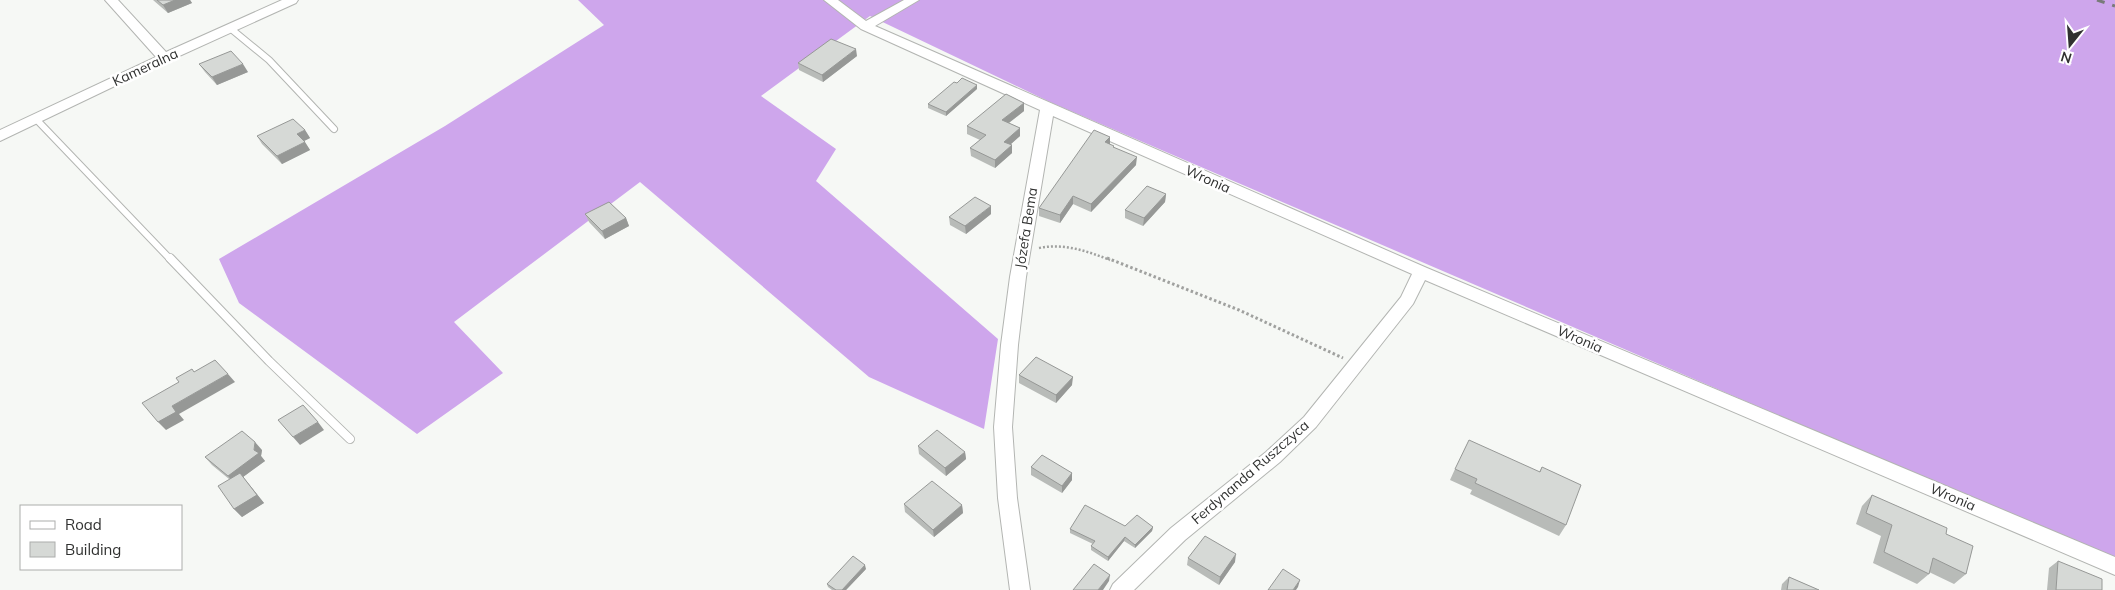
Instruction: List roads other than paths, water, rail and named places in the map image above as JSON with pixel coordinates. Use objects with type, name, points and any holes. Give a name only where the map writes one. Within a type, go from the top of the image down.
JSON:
[{"type":"street","points":[[111,0],[164,58]]},
{"type":"street","name":"Kameralna","points":[[0,136],[292,0]]},
{"type":"street","points":[[830,0],[865,26],[1047,108]]},
{"type":"street","points":[[865,26],[914,0]]},
{"type":"street","name":"Józefa Bema","points":[[1020,590],[1007,496],[1003,441],[1010,346],[1027,214],[1047,108]]},
{"type":"street","name":"Wronia","points":[[1047,108],[1421,272],[2115,566]]},
{"type":"street","name":"Ferdynanda Ruszczyca","points":[[1120,590],[1178,534],[1273,456],[1310,422],[1358,365],[1407,300],[1421,272]]},
{"type":"lane","points":[[230,28],[269,60],[334,129]]},
{"type":"lane","points":[[36,119],[269,361],[350,439]]},
{"type":"railway","points":[[2097,0],[2115,6]]}]
